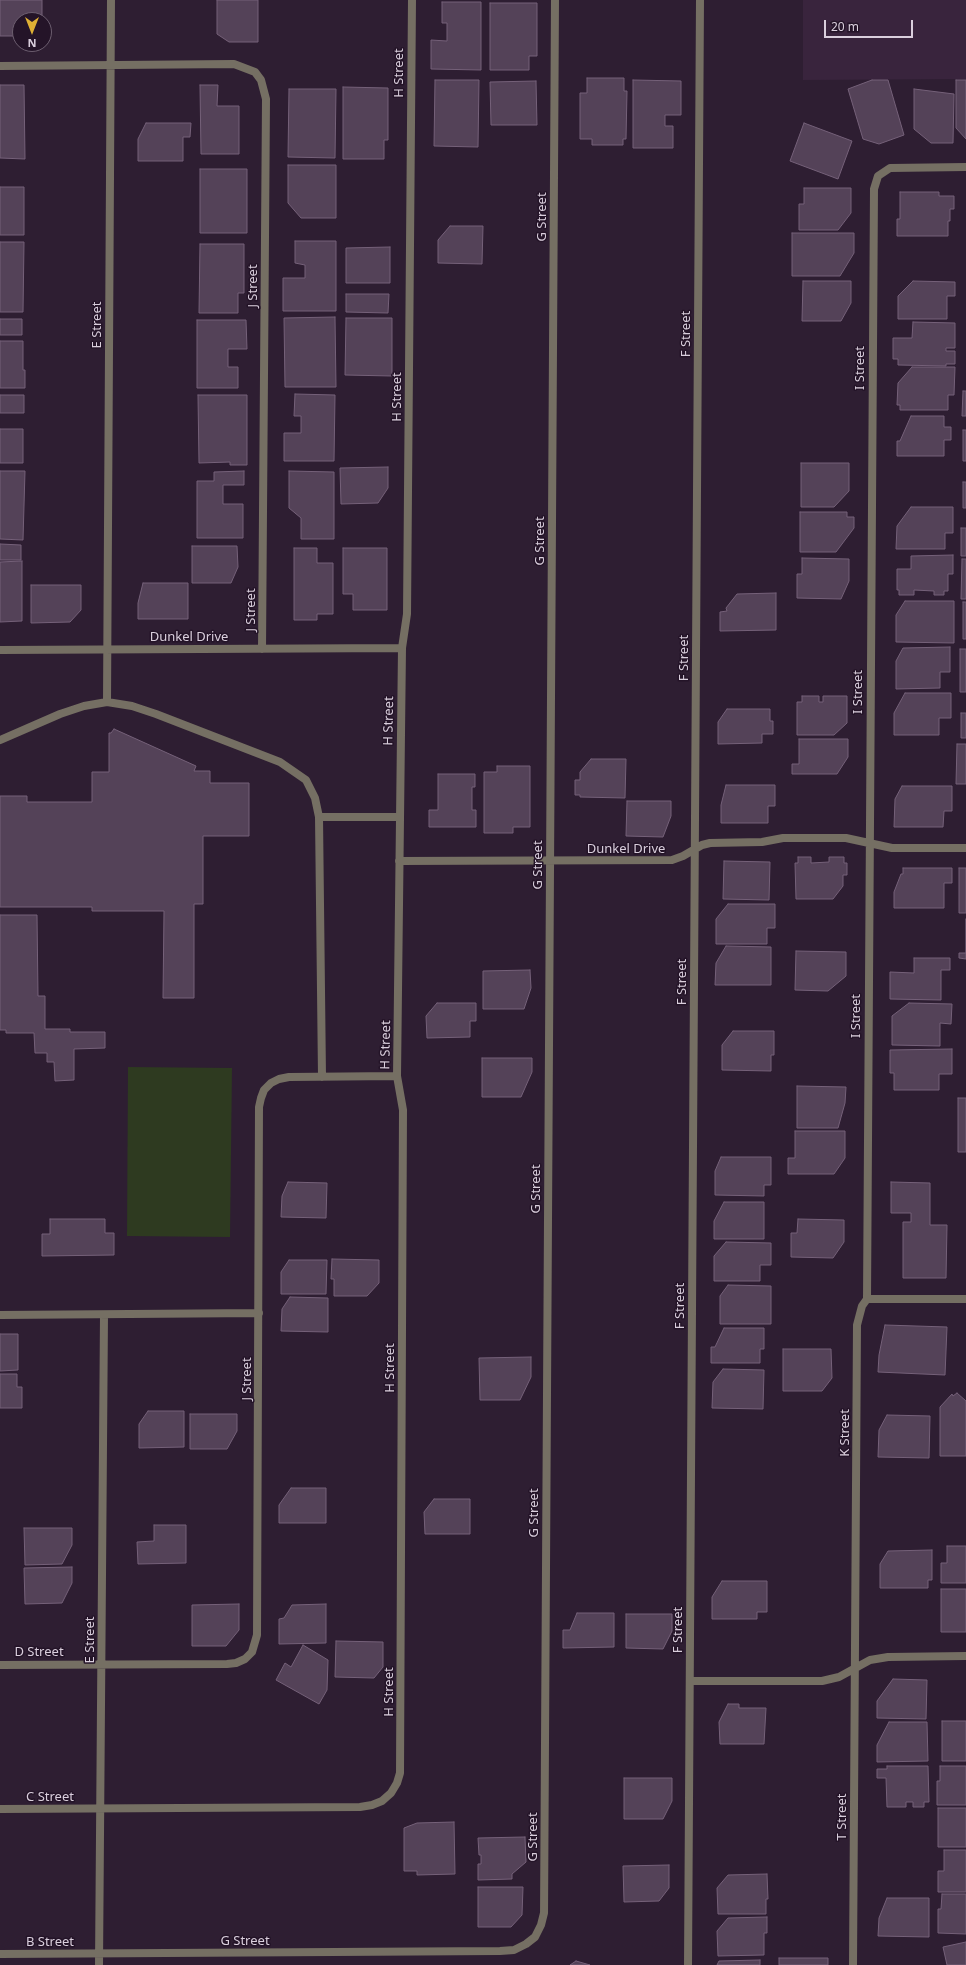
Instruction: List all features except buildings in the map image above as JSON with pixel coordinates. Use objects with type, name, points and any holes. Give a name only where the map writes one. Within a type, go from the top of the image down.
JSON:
[{"type":"lane","name":"E Street","points":[[107,702],[111,0]]},
{"type":"lane","name":"H Street","points":[[101,1809],[360,1808],[372,1806],[391,1793],[397,1783],[400,1773],[403,1110],[397,1076],[402,648],[407,614],[412,0]]},
{"type":"lane","name":"G Street","points":[[99,1954],[500,1951],[514,1950],[526,1944],[535,1937],[541,1925],[544,1905],[555,0]]},
{"type":"lane","name":"F Street","points":[[688,1965],[700,0]]},
{"type":"lane","name":"J Street","points":[[111,65],[234,64],[255,72],[265,89],[262,649]]},
{"type":"lane","points":[[0,66],[111,65]]},
{"type":"lane","name":"I Street","points":[[867,1299],[874,189],[878,176],[890,168],[966,166]]},
{"type":"lane","name":"Dunkel Drive","points":[[0,650],[402,648]]},
{"type":"lane","points":[[0,740],[60,714],[84,706],[107,702],[132,706],[156,714],[280,762],[306,780],[315,798],[319,817],[322,1077]]},
{"type":"lane","points":[[319,817],[400,817]]},
{"type":"lane","name":"Dunkel Drive","points":[[400,861],[672,860],[710,843],[762,842],[783,838],[846,838],[892,848],[966,848]]},
{"type":"lane","name":"J Street","points":[[102,1664],[236,1663],[245,1659],[252,1652],[256,1643],[259,1107],[261,1098],[264,1090],[279,1079],[288,1077],[397,1076]]},
{"type":"lane","points":[[867,1299],[966,1298]]},
{"type":"lane","name":"K Street","points":[[855,1669],[858,1325],[859,1315],[867,1299]]},
{"type":"lane","points":[[0,1315],[259,1313]]},
{"type":"lane","name":"E Street","points":[[99,1965],[104,1315]]},
{"type":"lane","points":[[690,1681],[822,1681],[839,1677],[870,1660],[888,1657],[966,1656]]},
{"type":"lane","name":"D Street","points":[[0,1665],[102,1664]]},
{"type":"lane","name":"T Street","points":[[853,1965],[855,1669]]},
{"type":"lane","name":"C Street","points":[[0,1809],[101,1809]]},
{"type":"lane","name":"B Street","points":[[0,1954],[99,1954]]},
{"type":"shaded area","points":[[803,0],[966,0],[966,79],[803,80]]},
{"type":"green space","points":[[128,1067],[232,1068],[230,1237],[127,1236]]}]
